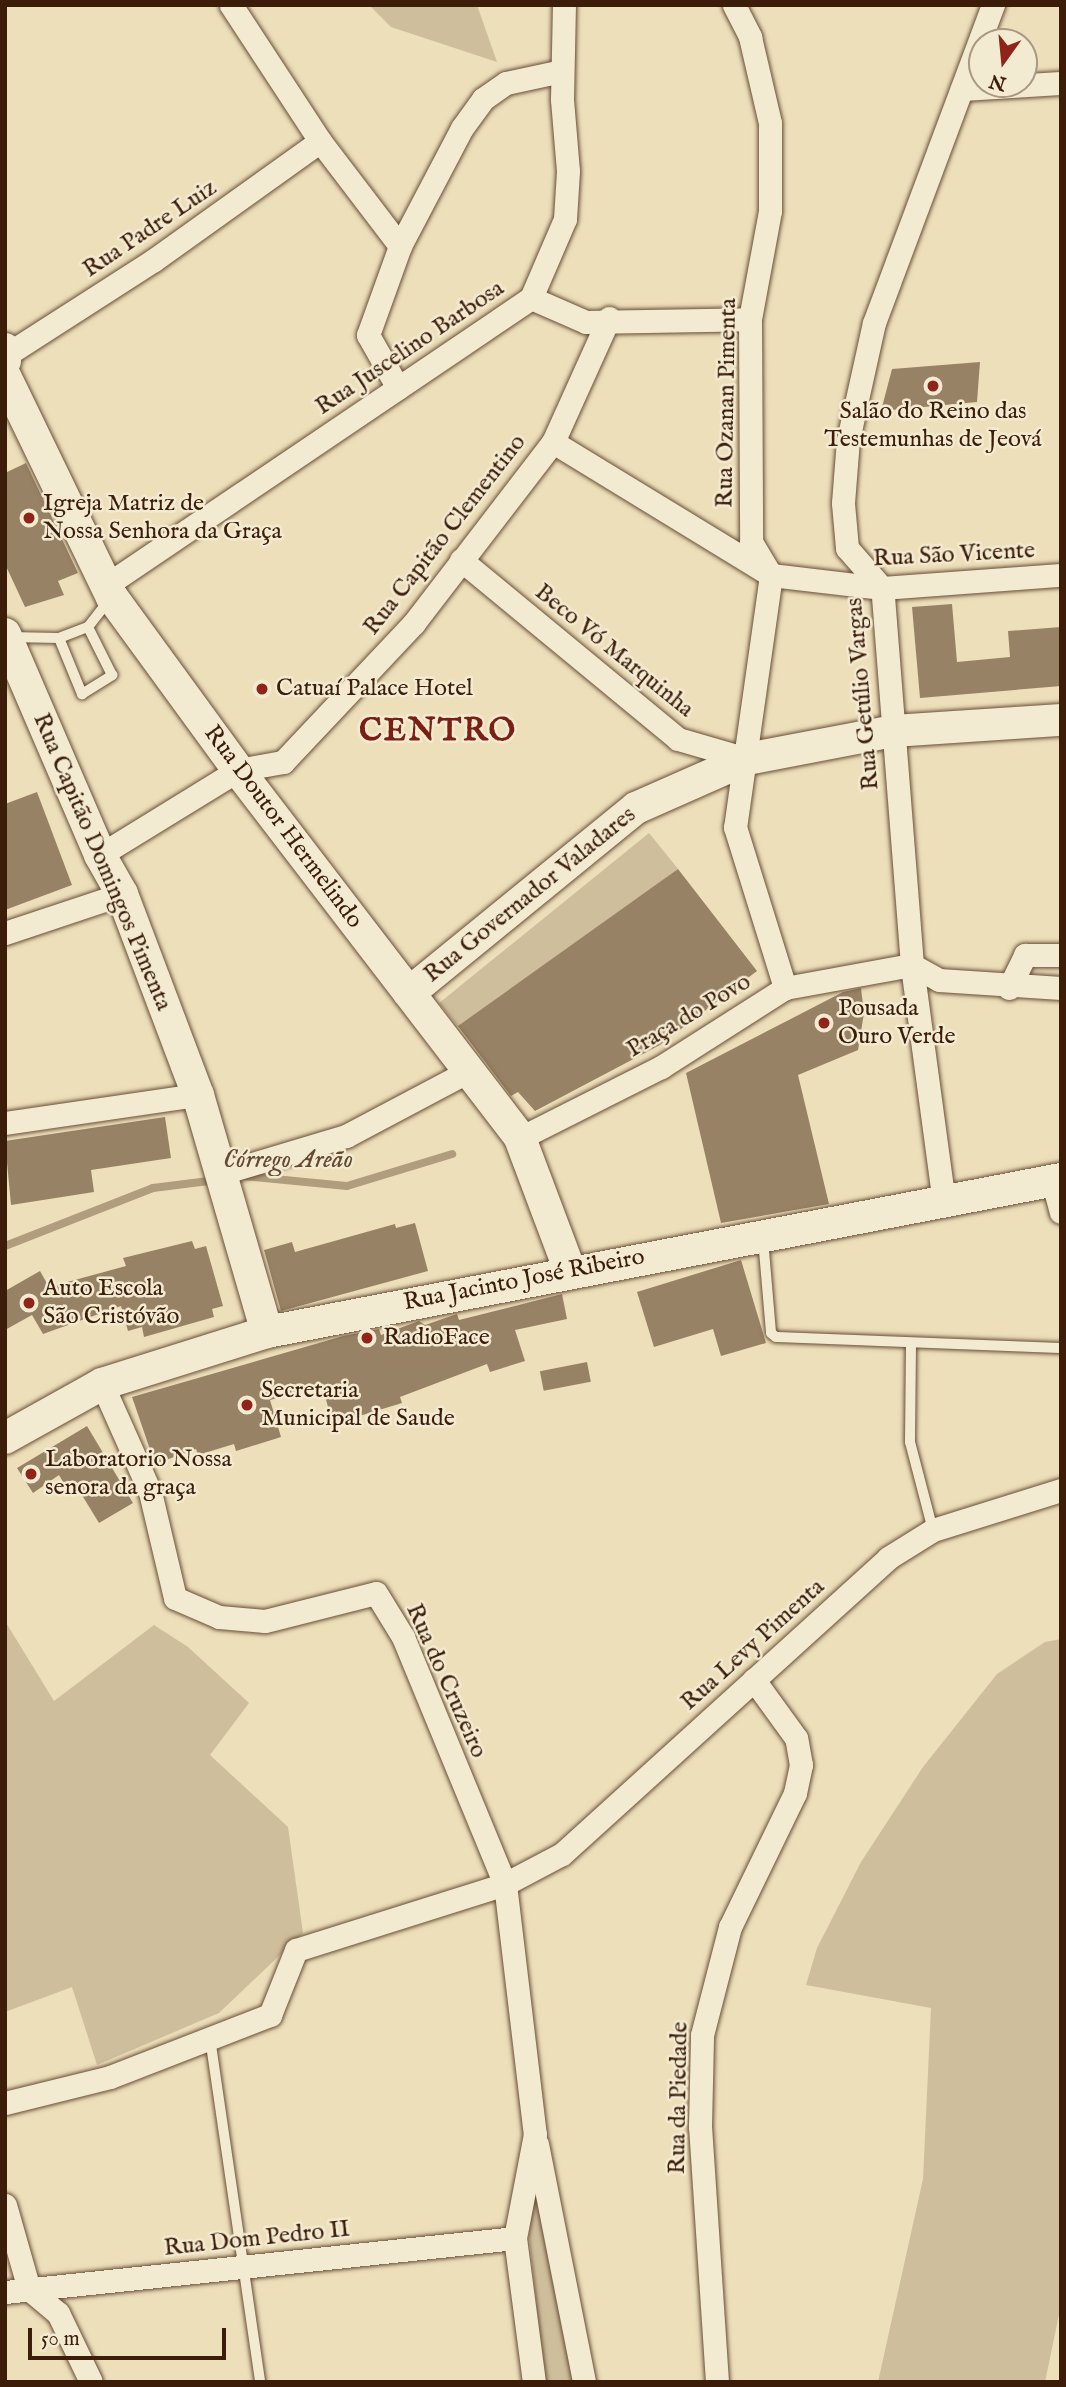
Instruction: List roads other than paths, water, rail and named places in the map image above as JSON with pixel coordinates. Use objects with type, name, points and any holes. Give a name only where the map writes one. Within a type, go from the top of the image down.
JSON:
[{"type":"street","points":[[231,5],[320,141],[400,246]]},
{"type":"street","name":"Rua Juscelino Barbosa","points":[[109,591],[531,298],[565,219],[568,172],[562,71],[564,5]]},
{"type":"street","name":"Rua Ozanan Pimenta","points":[[734,5],[750,37],[770,123],[770,211],[750,319],[751,542],[771,575]]},
{"type":"street","name":"Rua Getúlio Vargas","points":[[944,1203],[912,965],[882,588],[847,548],[844,538],[848,440],[874,323],[993,5]]},
{"type":"street","points":[[398,388],[368,335],[400,246],[461,128],[483,99],[506,83],[562,71]]},
{"type":"street","points":[[962,89],[1061,83]]},
{"type":"street","name":"Rua Padre Luiz","points":[[6,355],[154,260],[320,141]]},
{"type":"street","points":[[531,298],[586,321],[609,318],[750,319]]},
{"type":"street","name":"Rua Capitão Clementino","points":[[100,855],[238,770],[283,762],[414,623],[552,442],[609,318]]},
{"type":"street","points":[[5,349],[5,361]]},
{"type":"street","name":"Rua Doutor Hermelindo","points":[[5,376],[12,411],[109,591],[238,770],[520,1138],[570,1271]]},
{"type":"street","name":"Rua São Vicente","points":[[552,442],[771,575],[882,588],[1061,575]]},
{"type":"street","name":"Beco Vó Marquinha","points":[[461,561],[678,739],[747,759]]},
{"type":"street","points":[[747,759],[771,575]]},
{"type":"street","name":"Rua Capitão Domingos Pimenta","points":[[6,636],[100,855],[122,894],[198,1095],[267,1332]]},
{"type":"street","name":"Rua Governador Valadares","points":[[409,993],[636,807],[747,759],[894,731],[1061,720]]},
{"type":"street","name":"Praça do Povo","points":[[520,1138],[661,1067],[785,988],[735,827],[747,759]]},
{"type":"street","points":[[5,933],[122,894]]},
{"type":"street","points":[[1009,988],[1025,955],[1061,955]]},
{"type":"street","points":[[785,988],[912,965],[939,980],[1009,988],[1061,988]]},
{"type":"street","points":[[222,1182],[346,1136],[467,1072]]},
{"type":"street","points":[[5,1123],[198,1095]]},
{"type":"street","points":[[1056,1179],[1061,1212]]},
{"type":"street","name":"Rua Jacinto José Ribeiro","points":[[5,1438],[102,1384],[267,1332],[762,1233],[944,1203],[1056,1179]]},
{"type":"street","name":"Rua do Cruzeiro","points":[[102,1384],[150,1492],[175,1598],[219,1617],[265,1620],[376,1593],[403,1637],[505,1884],[535,2134],[584,2382]]},
{"type":"street","name":"Rua Levy Pimenta","points":[[209,2037],[270,2015],[296,1950],[505,1884],[562,1854],[888,1558],[933,1530],[1061,1490]]},
{"type":"street","name":"Rua da Piedade","points":[[717,2382],[700,2126],[702,2035],[730,1927],[795,1793],[801,1765],[796,1738],[754,1680]]},
{"type":"street","points":[[5,2103],[110,2077],[209,2037]]},
{"type":"street","name":"Rua do Cruzeiro","points":[[534,2382],[515,2238],[535,2134]]},
{"type":"street","points":[[5,2206],[29,2290],[58,2313],[91,2382]]},
{"type":"street","name":"Rua Dom Pedro II","points":[[5,2292],[515,2238]]},
{"type":"lane","points":[[6,636],[59,638],[88,627],[109,591]]},
{"type":"lane","points":[[59,638],[82,694],[111,675],[88,627]]},
{"type":"lane","points":[[762,1233],[771,1333],[776,1337],[911,1345],[1061,1348]]},
{"type":"lane","points":[[911,1345],[910,1442],[933,1530]]},
{"type":"lane","points":[[209,2037],[260,2382]]},
{"type":"waterway","name":"Córrego Areão","points":[[243,1176],[347,1186],[452,1154]]},
{"type":"waterway","name":"Córrego Areão","points":[[5,1246],[153,1188],[216,1180]]},
{"type":"place","name":"Salão do Reino das Testemunhas de Jeová","points":[[933,386]]},
{"type":"place","name":"Igreja Matriz de Nossa Senhora da Graça","points":[[29,518]]},
{"type":"place","name":"Catuaí Palace Hotel","points":[[262,689]]},
{"type":"place","name":"Pousada Ouro Verde","points":[[824,1023]]},
{"type":"place","name":"Auto Escola São Cristóvão","points":[[29,1303]]},
{"type":"place","name":"RadioFace","points":[[367,1338]]},
{"type":"place","name":"Secretaria Municipal de Saude","points":[[247,1405]]},
{"type":"place","name":"Laboratorio Nossa senora da graça","points":[[31,1474]]},
{"type":"district","name":"CENTRO","points":[[438,732]]}]
